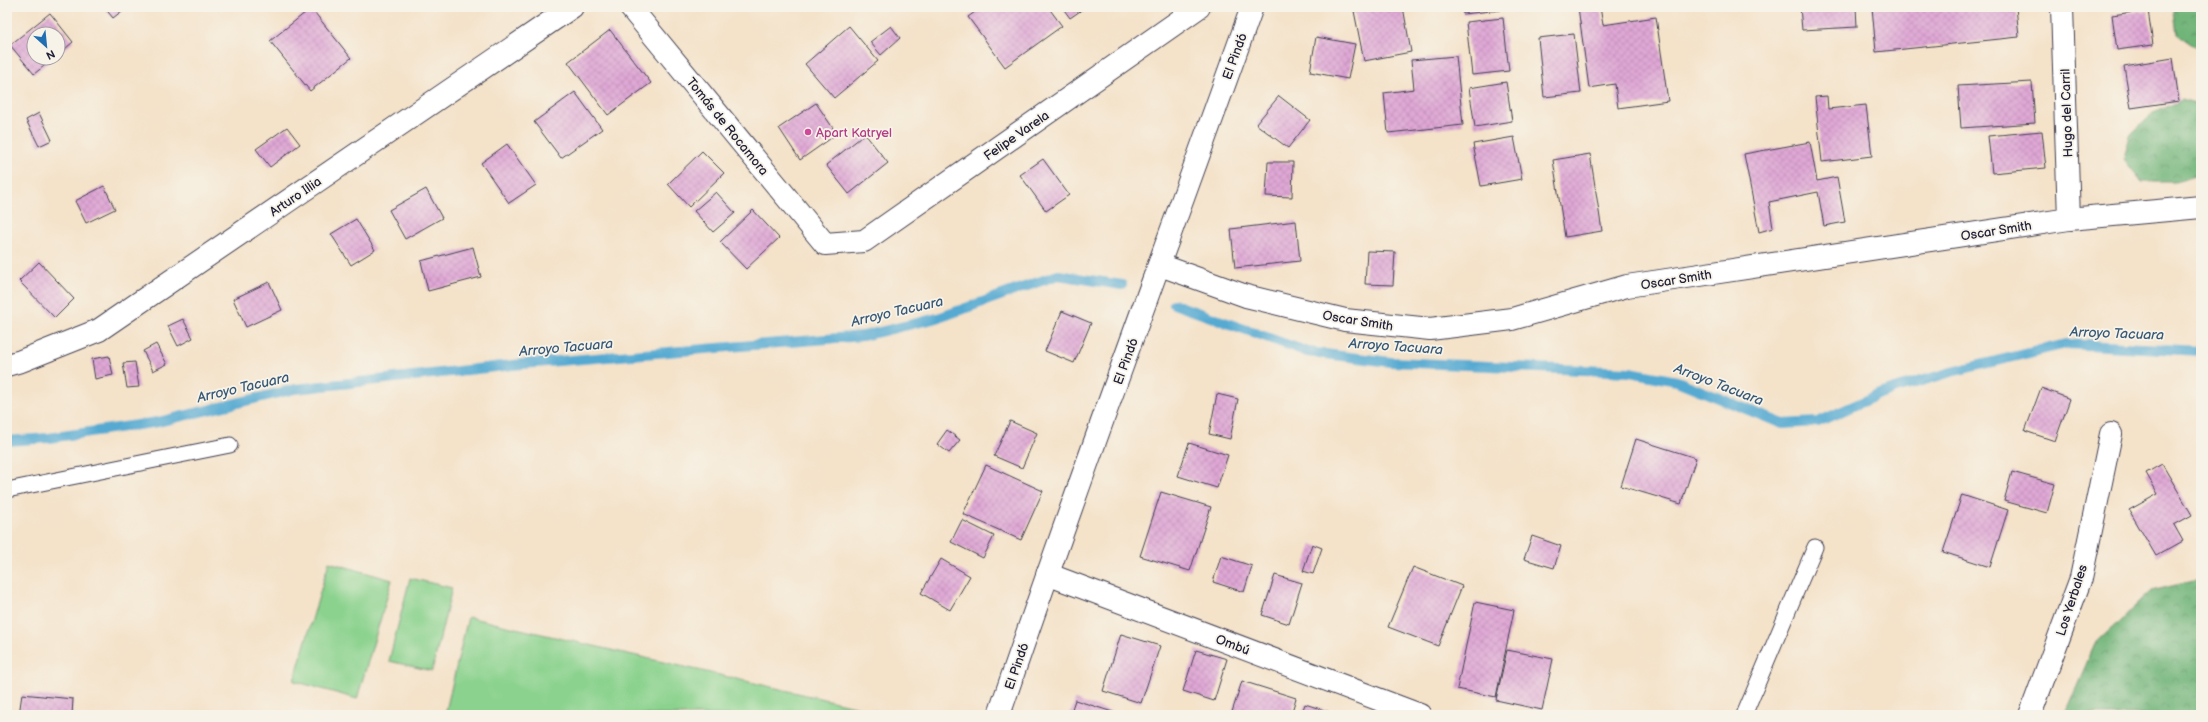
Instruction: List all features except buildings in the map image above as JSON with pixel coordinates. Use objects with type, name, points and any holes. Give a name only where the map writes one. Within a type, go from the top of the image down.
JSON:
[{"type":"street","name":"Arturo Illia","points":[[7,365],[21,361],[99,330],[572,7]]},
{"type":"street","name":"Tomás de Rocamora","points":[[630,7],[825,244]]},
{"type":"street","name":"Felipe Varela","points":[[825,244],[864,242],[1199,7]]},
{"type":"street","name":"El Pindó","points":[[999,715],[1047,574],[1160,265],[1252,7]]},
{"type":"street","name":"Hugo del Carril","points":[[2062,7],[2069,219]]},
{"type":"street","name":"Oscar Smith","points":[[1160,265],[1246,296],[1345,320],[1430,329],[1512,320],[1627,286],[2069,219],[2201,207]]},
{"type":"street","name":"Los Yerbales","points":[[2030,715],[2081,578],[2111,434]]},
{"type":"street","name":"Ombú","points":[[1047,574],[1420,715]]},
{"type":"lane","points":[[7,490],[230,445]]},
{"type":"lane","points":[[1744,715],[1815,547]]},
{"type":"green space","points":[[2175,7],[2201,7],[2201,51],[2177,34],[2174,13]]},
{"type":"green space","points":[[2182,100],[2201,106],[2201,174],[2176,182],[2142,182],[2124,159],[2130,135],[2154,113]]},
{"type":"green space","points":[[329,562],[392,580],[357,699],[294,681]]},
{"type":"green space","points":[[410,578],[452,588],[432,671],[389,661]]},
{"type":"green space","points":[[2201,579],[2201,715],[2064,715],[2095,644],[2151,591]]},
{"type":"green space","points":[[468,617],[893,715],[445,715]]},
{"type":"waterway","name":"Arroyo Tacuara","points":[[7,441],[49,438],[158,422],[295,389],[522,364],[863,336],[941,317],[1058,275],[1122,285]]},
{"type":"waterway","name":"Arroyo Tacuara","points":[[1174,304],[1308,352],[1391,362],[1630,372],[1677,381],[1783,424],[1818,422],[1882,393],[1951,372],[2066,344],[2201,351]]},
{"type":"place","name":"Apart Katryel","points":[[808,132]]}]
